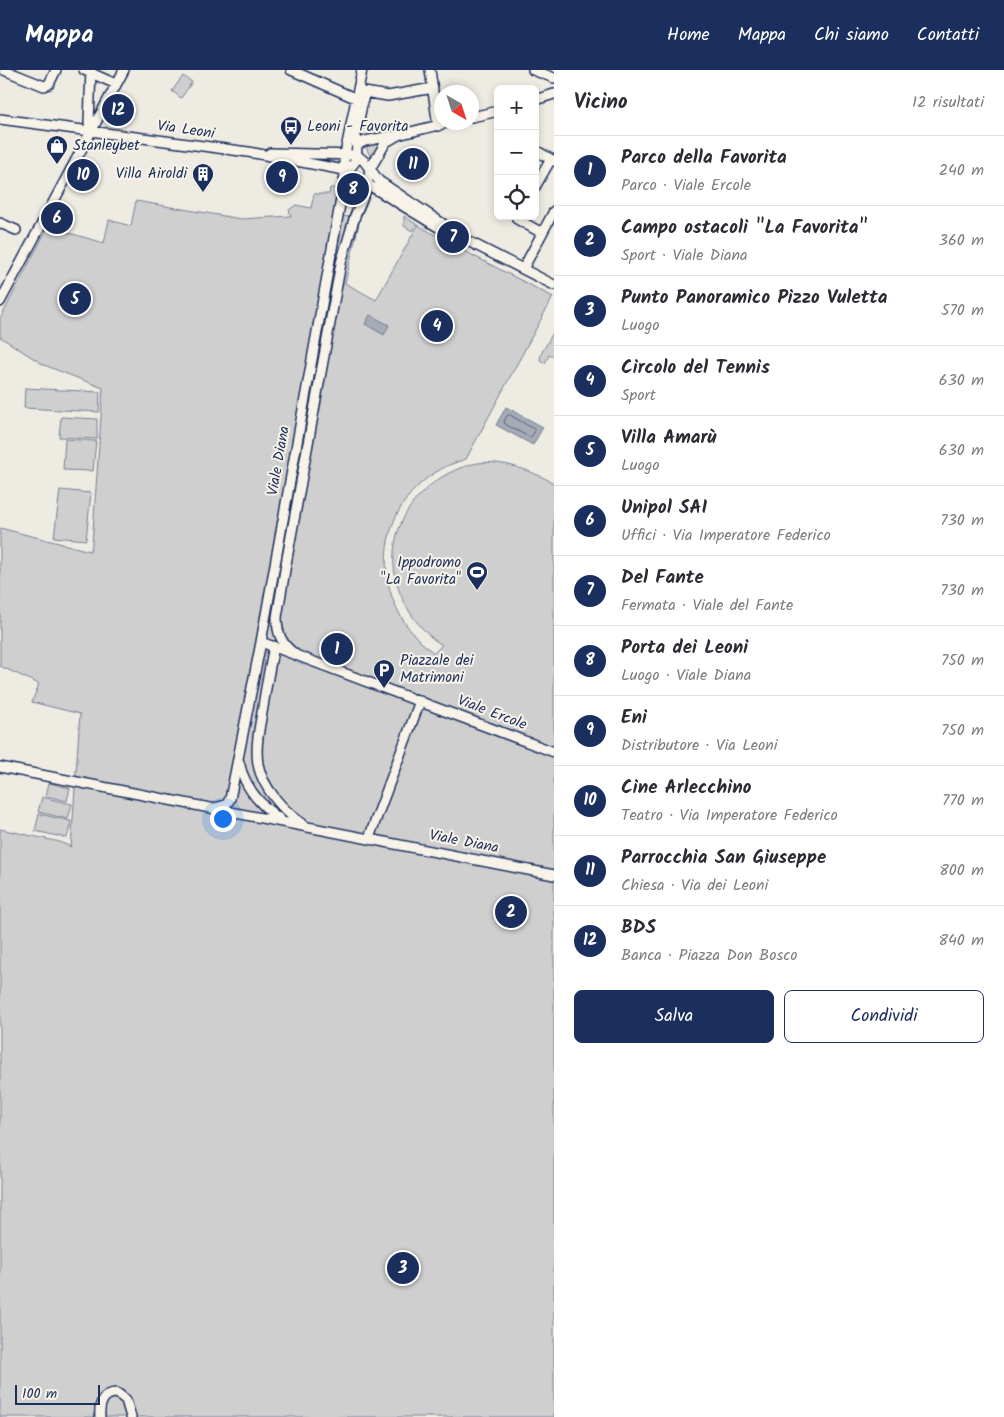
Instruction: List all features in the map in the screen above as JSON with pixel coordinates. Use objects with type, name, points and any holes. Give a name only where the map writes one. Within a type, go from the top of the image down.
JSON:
[{"type":"street","points":[[4,70],[44,86],[49,84],[56,70]]},
{"type":"street","points":[[0,302],[124,70]]},
{"type":"street","points":[[291,70],[357,99]]},
{"type":"street","points":[[362,70],[349,139],[344,148],[350,157],[370,169],[379,181],[464,239],[554,285]]},
{"type":"street","name":"Viale Diana","points":[[214,808],[223,807],[229,802],[261,642],[341,199],[368,70]]},
{"type":"street","points":[[430,70],[434,96]]},
{"type":"street","points":[[533,70],[554,78]]},
{"type":"street","points":[[91,132],[89,71],[116,84]]},
{"type":"street","points":[[364,92],[388,96],[433,88]]},
{"type":"street","points":[[539,99],[554,94]]},
{"type":"street","points":[[479,115],[494,112]]},
{"type":"street","name":"Via Leoni","points":[[0,118],[91,132],[248,152],[350,157]]},
{"type":"street","points":[[350,157],[365,141],[434,127]]},
{"type":"street","points":[[370,169],[386,142],[398,135]]},
{"type":"street","name":"Via Leoni","points":[[248,152],[350,157]]},
{"type":"street","points":[[539,152],[552,160],[539,181]]},
{"type":"street","name":"Via Leoni","points":[[350,157],[368,183],[443,230],[464,239]]},
{"type":"street","name":"Viale Diana","points":[[294,654],[280,638],[277,617],[341,262],[368,183],[370,169]]},
{"type":"street","points":[[523,269],[554,211]]},
{"type":"street","points":[[520,220],[542,233]]},
{"type":"street","points":[[0,223],[16,230]]},
{"type":"street","name":"Viale Ercole","points":[[261,642],[554,752]]},
{"type":"street","points":[[274,646],[259,731],[257,747],[258,764],[270,790],[295,818],[305,826]]},
{"type":"street","points":[[369,838],[420,701]]},
{"type":"street","name":"Viale Diana","points":[[238,757],[241,772],[250,790],[264,807],[283,822]]},
{"type":"street","points":[[0,767],[214,808]]},
{"type":"street","name":"Viale Diana","points":[[214,808],[554,875]]},
{"type":"street","points":[[100,1417],[100,1406],[103,1399],[108,1394],[117,1393],[126,1400],[131,1417]]},
{"type":"shaded area","points":[[183,76],[192,82],[181,98],[172,91]]},
{"type":"shaded area","points":[[384,140],[372,160],[365,145]]},
{"type":"shaded area","points":[[284,156],[341,159],[340,166]]},
{"type":"shaded area","points":[[330,188],[342,188],[337,215],[360,219],[345,283],[376,300],[418,225],[553,297],[466,459],[435,473],[412,493],[396,517],[387,545],[387,574],[394,603],[410,630],[434,653],[442,645],[428,635],[417,622],[405,603],[397,584],[394,564],[395,544],[401,525],[410,507],[424,491],[442,477],[459,468],[478,463],[498,463],[518,467],[554,483],[554,1417],[0,1417],[0,829],[60,842],[71,847],[80,714],[32,702],[39,684],[0,666],[0,528],[90,551],[92,545],[103,388],[44,365],[0,337],[0,319],[48,227],[104,243],[109,220],[131,226],[136,201],[241,219],[291,216],[289,210],[296,205],[311,208],[314,194],[329,194]]},
{"type":"shaded area","points":[[404,216],[416,224],[412,231],[404,226]]},
{"type":"shaded area","points":[[554,331],[554,357],[549,355],[545,363],[540,360],[541,354]]},
{"type":"shaded area","points":[[25,388],[100,392],[99,412],[24,408]]},
{"type":"shaded area","points":[[61,417],[97,419],[97,439],[59,437]]},
{"type":"shaded area","points":[[65,439],[96,441],[93,471],[63,470]]},
{"type":"shaded area","points":[[60,490],[91,493],[86,540],[54,537]]},
{"type":"shaded area","points":[[49,783],[70,788],[67,801],[46,796]]},
{"type":"shaded area","points":[[42,797],[72,804],[68,819],[38,812]]},
{"type":"shaded area","points":[[39,814],[71,821],[67,838],[35,831]]},
{"type":"water","points":[[370,315],[389,325],[384,335],[365,324]]},
{"type":"water","points":[[506,407],[543,427],[533,445],[496,425]]},
{"type":"place","name":"BDS","points":[[118,110]]},
{"type":"place","name":"Leoni - Favorita","points":[[291,146]]},
{"type":"place","name":"Parrocchia San Giuseppe","points":[[413,164]]},
{"type":"place","name":"Stanleybet","points":[[57,165]]},
{"type":"place","name":"Cine Arlecchino","points":[[83,175]]},
{"type":"place","name":"Eni","points":[[282,177]]},
{"type":"place","name":"Porta dei Leoni","points":[[353,189]]},
{"type":"place","name":"Villa Airoldi","points":[[203,193]]},
{"type":"place","name":"Unipol SAI","points":[[57,218]]},
{"type":"place","name":"Del Fante","points":[[453,237]]},
{"type":"place","name":"Villa Amarù","points":[[75,299]]},
{"type":"place","name":"Circolo del Tennis","points":[[437,326]]},
{"type":"place","name":"Ippodromo \"La Favorita\"","points":[[477,591]]},
{"type":"place","name":"Parco della Favorita","points":[[337,649]]},
{"type":"place","name":"Piazzale dei Matrimoni","points":[[384,689]]},
{"type":"place","name":"Campo ostacoli \"La Favorita\"","points":[[511,912]]},
{"type":"place","name":"Punto Panoramico Pizzo Vuletta","points":[[403,1268]]}]
